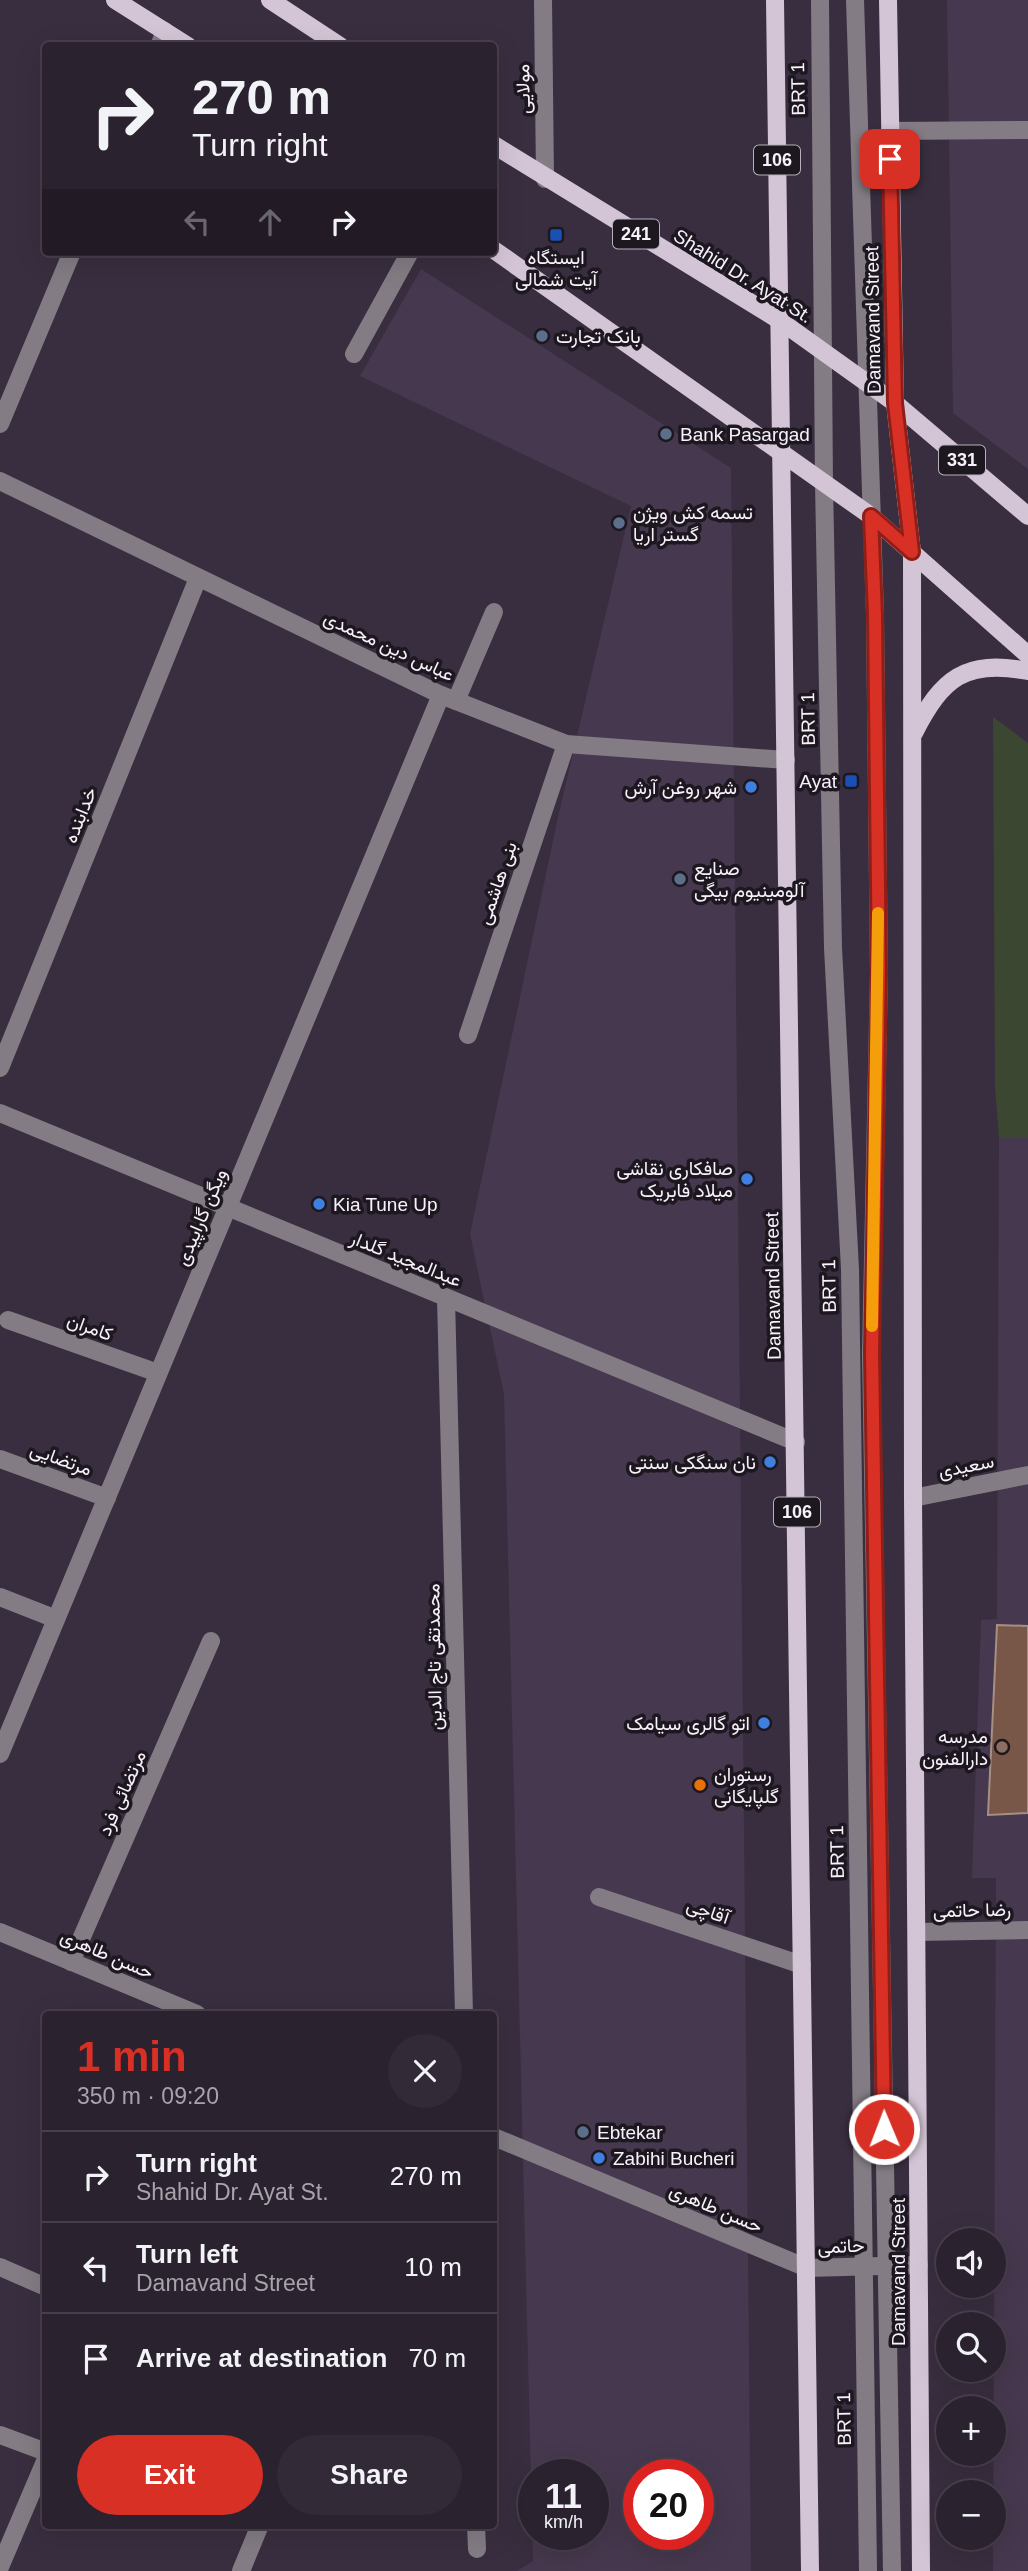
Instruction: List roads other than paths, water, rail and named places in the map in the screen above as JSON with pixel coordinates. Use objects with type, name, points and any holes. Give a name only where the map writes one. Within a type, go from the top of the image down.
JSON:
[{"type":"main road","points":[[115,0],[162,38]]},
{"type":"main road","points":[[270,0],[334,42]]},
{"type":"main road","name":"Damavand Street","points":[[775,0],[810,2571]]},
{"type":"main road","name":"Damavand Street","points":[[888,0],[895,403],[912,552],[913,1498],[921,2571]]},
{"type":"main road","name":"Shahid Dr. Ayat St.","points":[[497,147],[779,320],[895,403]]},
{"type":"main road","points":[[497,252],[871,516],[1028,656]]},
{"type":"main road","name":"331","points":[[895,403],[1028,516]]},
{"type":"main road","points":[[912,736],[929,704],[953,679],[980,667],[1028,671]]},
{"type":"street","name":"مولایی","points":[[543,0],[545,178]]},
{"type":"street","name":"BRT 1","points":[[820,0],[822,351],[833,948],[850,1269],[867,2571]]},
{"type":"street","points":[[855,0],[875,615],[879,973],[872,1354],[892,2571]]},
{"type":"street","points":[[890,131],[1028,130]]},
{"type":"street","points":[[0,424],[70,256]]},
{"type":"street","points":[[354,354],[408,256]]},
{"type":"street","name":"عباس دین محمدی","points":[[0,481],[449,698],[566,744],[786,760]]},
{"type":"street","name":"خدابنده","points":[[0,1068],[198,578]]},
{"type":"street","name":"ویگن گاراپیدی","points":[[0,1754],[228,1208],[449,698],[494,612]]},
{"type":"street","name":"بنی هاشمی","points":[[468,1035],[566,744]]},
{"type":"street","name":"عبدالمجید گلدار","points":[[0,1113],[796,1442]]},
{"type":"street","name":"محمدتقی تاج الدین","points":[[446,1298],[464,2011]]},
{"type":"street","name":"کامران","points":[[8,1320],[158,1373]]},
{"type":"street","name":"مرتضایی","points":[[0,1459],[107,1498]]},
{"type":"street","name":"سعیدی","points":[[913,1498],[1028,1475]]},
{"type":"street","points":[[0,1597],[56,1619]]},
{"type":"street","name":"مرتضائی فرد","points":[[71,1962],[211,1642]]},
{"type":"street","name":"آقاچی","points":[[599,1897],[802,1965]]},
{"type":"street","name":"رضا حاتمی","points":[[917,1931],[1028,1930]]},
{"type":"street","name":"حسن طاهری","points":[[0,1932],[190,2011]]},
{"type":"street","name":"حسن طاهری","points":[[497,2138],[807,2268]]},
{"type":"street","name":"حاتمی","points":[[807,2268],[919,2265]]},
{"type":"street","points":[[0,2267],[42,2285]]},
{"type":"street","points":[[0,2435],[42,2451]]},
{"type":"street","points":[[0,2567],[42,2468]]},
{"type":"street","points":[[241,2571],[258,2529]]},
{"type":"street","points":[[476,2529],[477,2549]]},
{"type":"place","name":"ایستگاه آیت شمالی","points":[[556,235]]},
{"type":"place","name":"بانک تجارت","points":[[542,336]]},
{"type":"place","name":"Bank Pasargad","points":[[666,434]]},
{"type":"place","name":"تسمه کش ویژن گستر اریا","points":[[619,523]]},
{"type":"place","name":"Ayat","points":[[851,781]]},
{"type":"place","name":"شهر روغن آرش","points":[[751,787]]},
{"type":"place","name":"صنایع آلومینیوم بیگی","points":[[680,879]]},
{"type":"place","name":"صافکاری نقاشی میلاد فابریک","points":[[747,1179]]},
{"type":"place","name":"Kia Tune Up","points":[[319,1204]]},
{"type":"place","name":"نان سنگکی سنتی","points":[[770,1462]]},
{"type":"place","name":"اتو گالری سیامک","points":[[764,1723]]},
{"type":"place","name":"مدرسه دارالفنون","points":[[1002,1747]]},
{"type":"place","name":"رستوران گلپایگانی","points":[[700,1785]]},
{"type":"place","name":"Ebtekar","points":[[583,2132]]},
{"type":"place","name":"Zabihi Bucheri","points":[[599,2158]]}]
